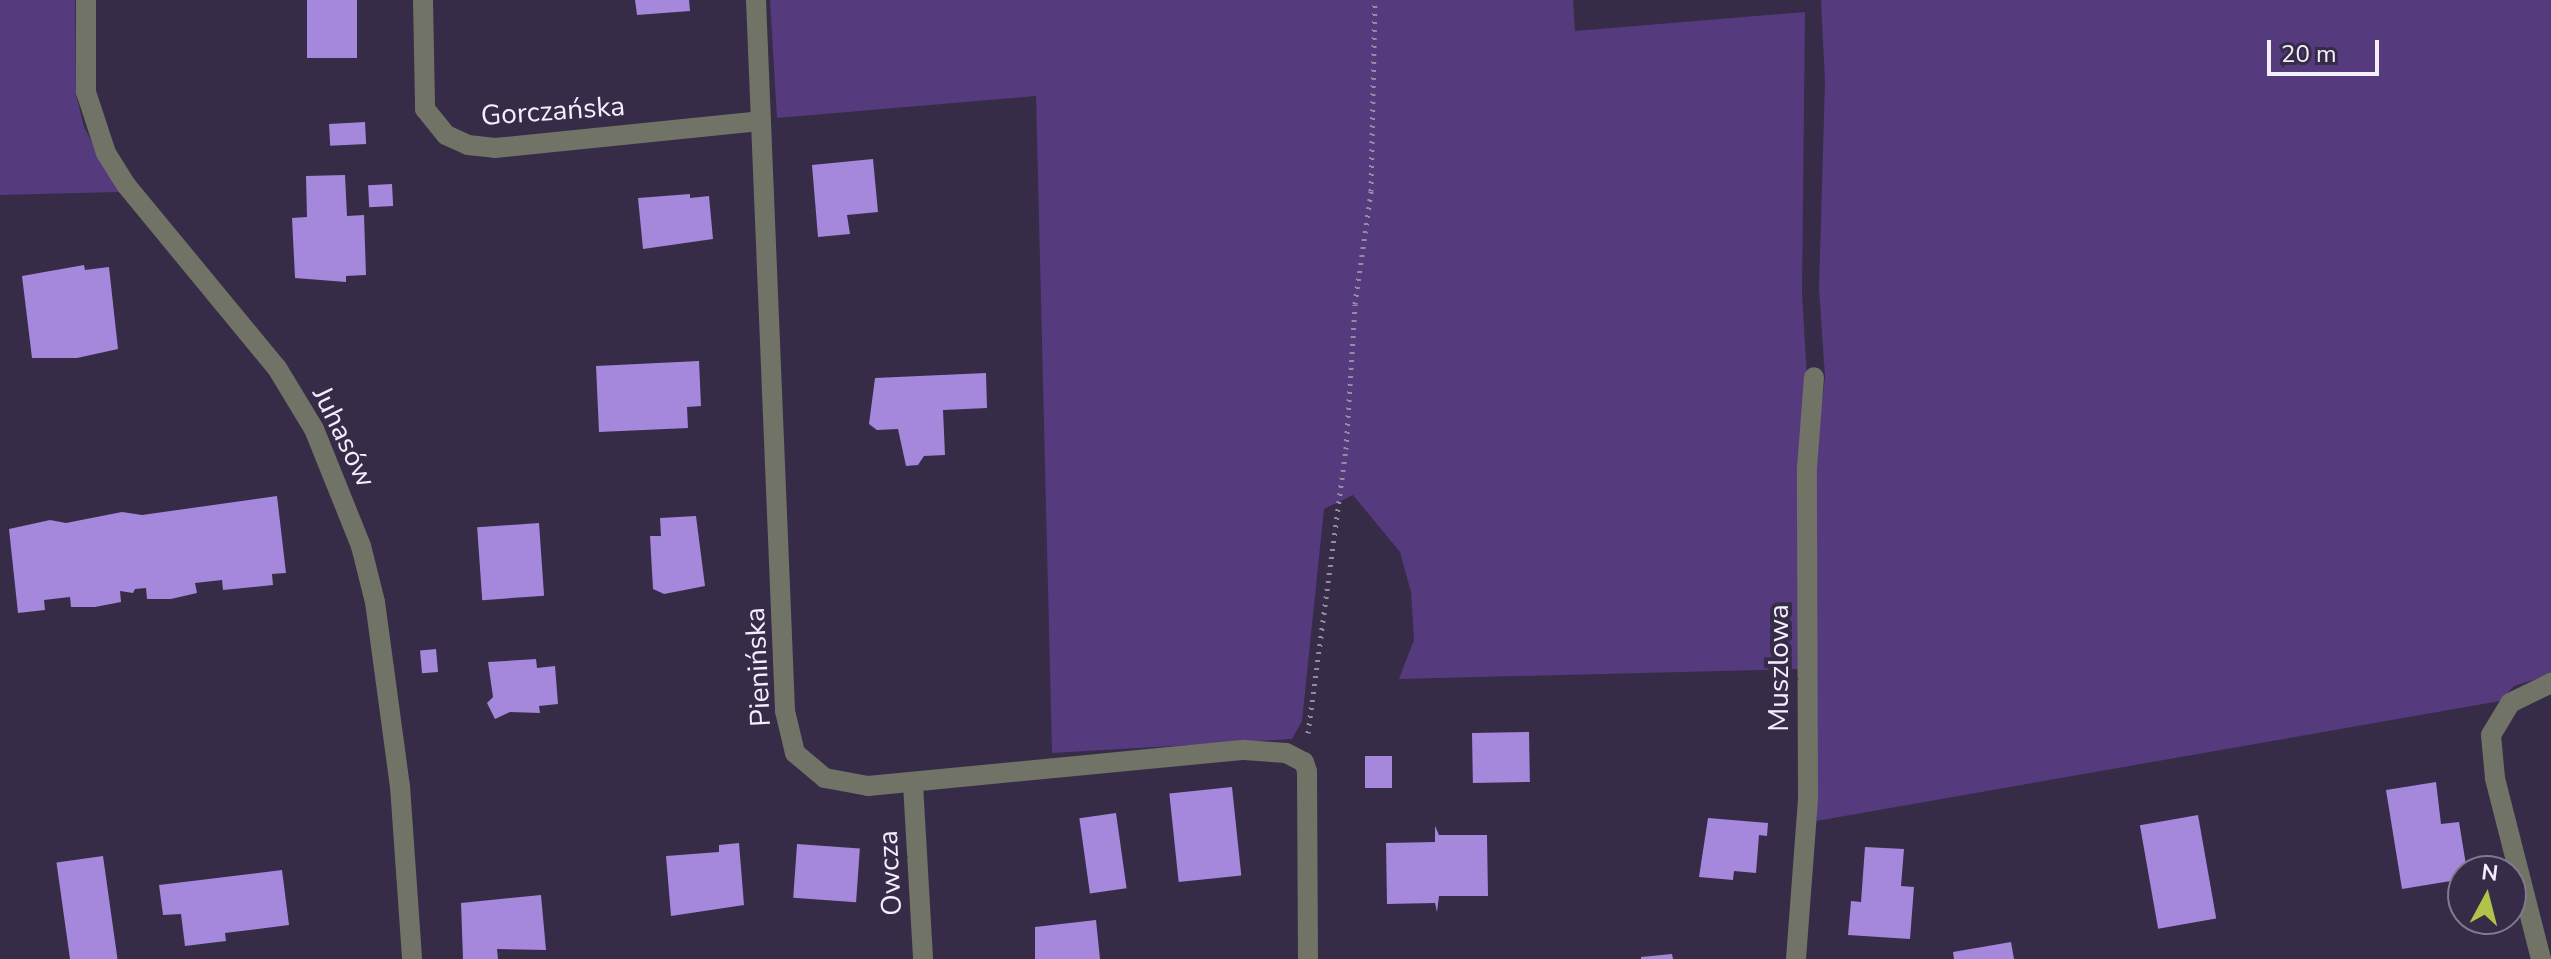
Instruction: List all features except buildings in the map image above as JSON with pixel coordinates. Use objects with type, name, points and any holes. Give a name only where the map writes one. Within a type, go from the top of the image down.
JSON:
[{"type":"street","name":"Juhasów","points":[[86,0],[86,92],[106,153],[126,185],[277,368],[314,429],[361,546],[375,602],[400,786],[412,959]]},
{"type":"street","name":"Gorczańska","points":[[423,0],[425,109],[446,135],[468,145],[495,148],[760,121]]},
{"type":"street","name":"Pienińska","points":[[756,0],[789,736],[802,760],[825,778],[868,786],[1244,750],[1286,753],[1304,762]]},
{"type":"street","name":"Muszlowa","points":[[1796,959],[1808,798],[1807,468],[1814,377]]},
{"type":"street","points":[[2541,959],[2495,778],[2491,735],[2510,703],[2551,683]]},
{"type":"street","points":[[1304,762],[1308,959]]},
{"type":"street","name":"Owcza","points":[[913,784],[923,959]]},
{"type":"path","points":[[1304,762],[1346,449],[1355,304],[1371,191],[1375,0]]},
{"type":"shaded area","points":[[0,0],[75,0],[76,94],[84,127],[118,192],[0,195]]},
{"type":"shaded area","points":[[770,0],[1573,0],[1575,31],[1805,12],[1802,293],[1807,379],[1800,669],[1399,679],[1414,640],[1411,592],[1400,552],[1353,495],[1324,509],[1302,721],[1292,739],[1052,753],[1036,96],[777,118]]},
{"type":"shaded area","points":[[1821,0],[2551,0],[2551,674],[2514,686],[2500,701],[1816,821],[1814,469],[1825,377],[1819,289],[1825,82]]}]
